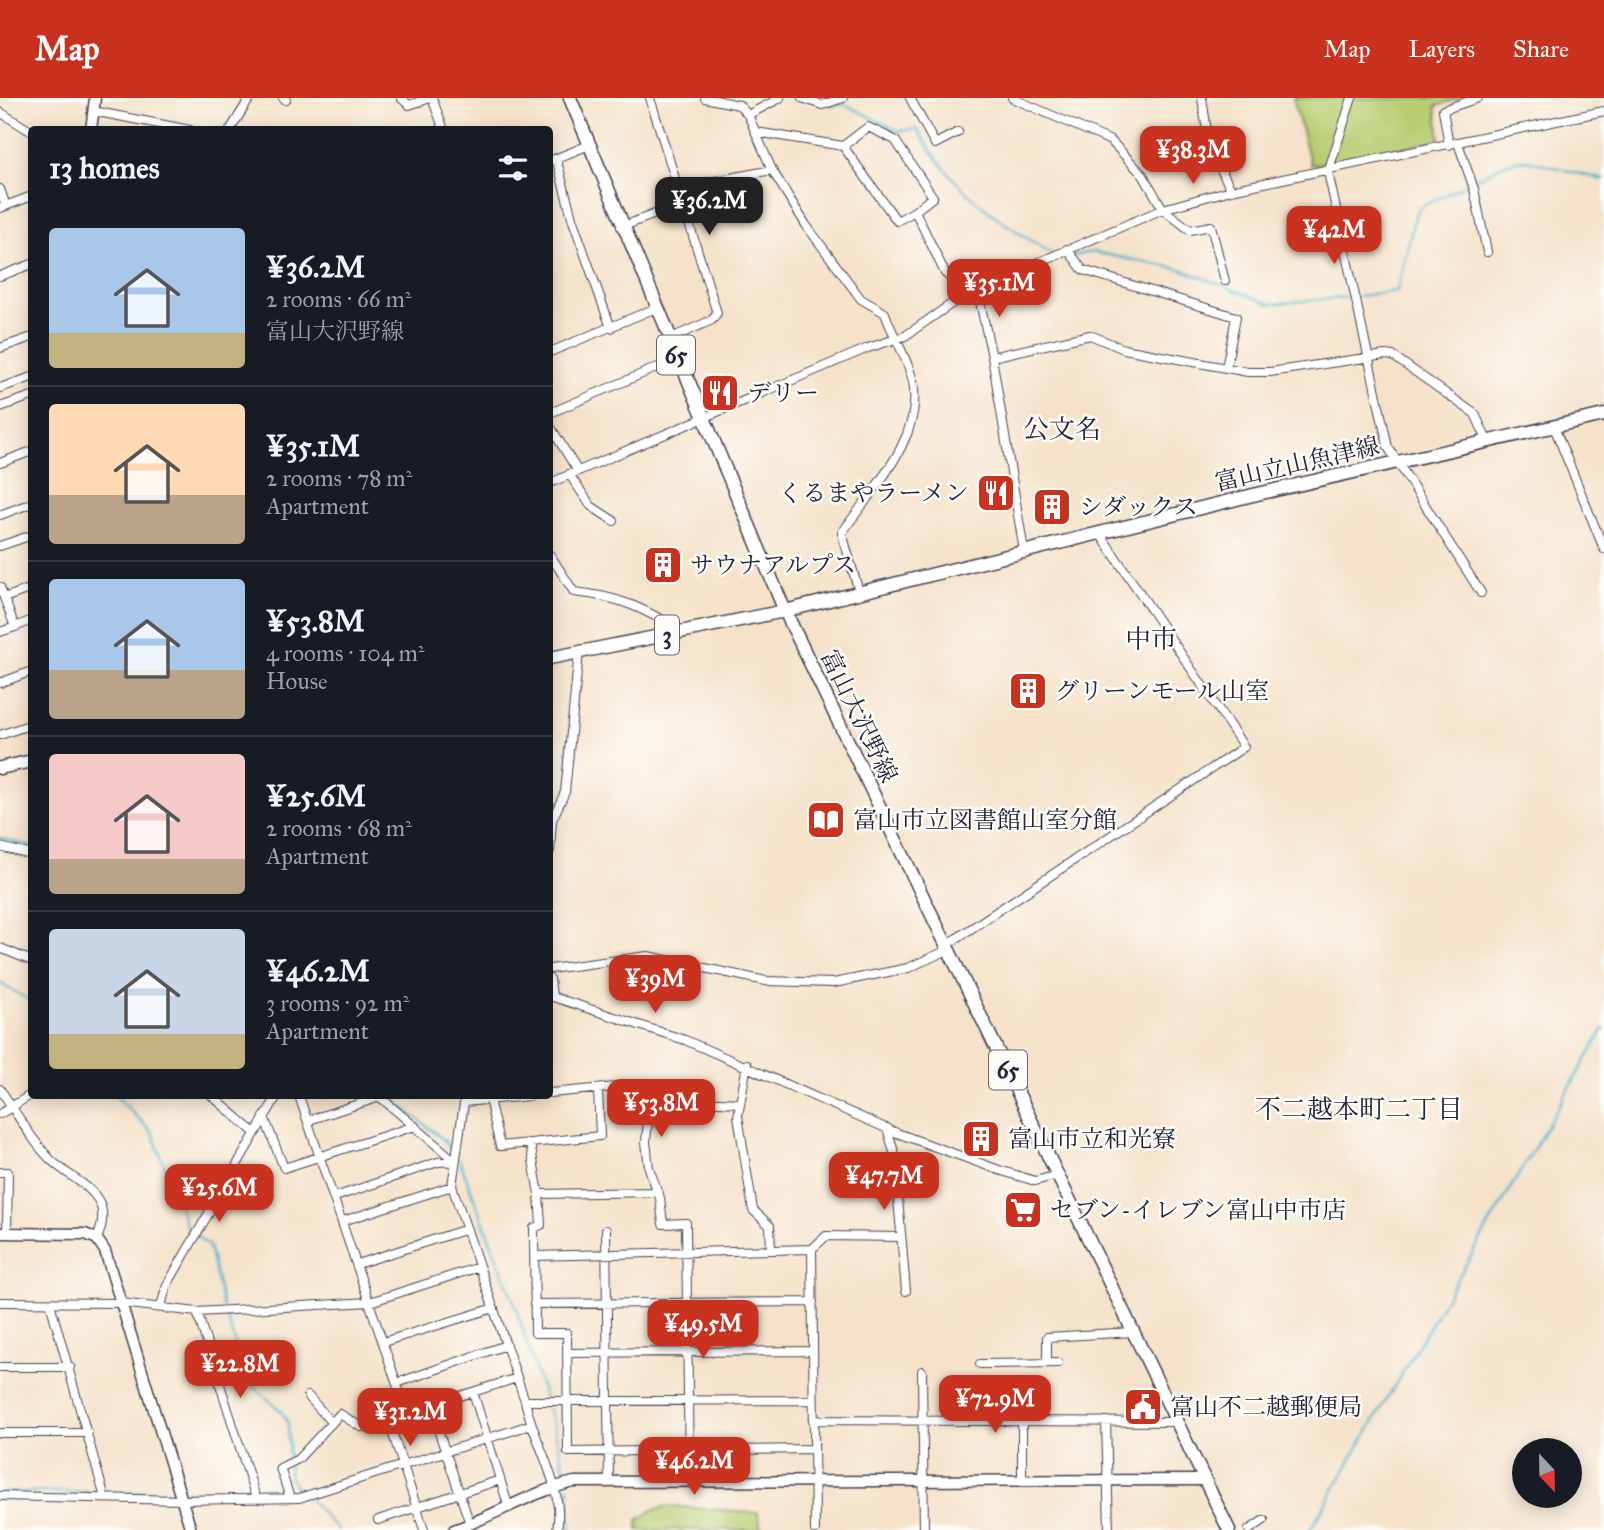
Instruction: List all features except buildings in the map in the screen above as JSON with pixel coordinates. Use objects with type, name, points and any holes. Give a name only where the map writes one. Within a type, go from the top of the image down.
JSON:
[{"type":"main road","name":"富山大沢野線","points":[[569,98],[621,227],[785,611],[949,946],[1228,1530]]},
{"type":"main road","name":"富山立山魚津線","points":[[553,657],[785,611],[1394,462],[1604,415]]},
{"type":"main road","points":[[0,768],[28,762]]},
{"type":"street","points":[[91,126],[95,98]]},
{"type":"street","points":[[232,126],[250,98]]},
{"type":"street","points":[[401,98],[409,105],[431,98],[442,126]]},
{"type":"street","points":[[650,98],[717,313],[712,320],[669,339]]},
{"type":"street","points":[[705,98],[739,105],[748,115],[772,170],[806,225],[860,299],[885,313],[894,339],[906,360],[915,405],[904,443],[842,533],[859,592]]},
{"type":"street","points":[[748,115],[780,98]]},
{"type":"street","points":[[802,98],[822,106],[843,98]]},
{"type":"street","points":[[910,98],[935,144],[958,132]]},
{"type":"street","points":[[1012,98],[1111,141],[1137,167],[1163,209],[1190,230],[1211,226],[1225,281]]},
{"type":"street","points":[[1202,98],[1209,145],[1231,190]]},
{"type":"street","points":[[1352,98],[1328,172],[1385,438],[1394,462],[1481,593]]},
{"type":"street","points":[[1478,98],[1443,110],[1453,144],[1474,189],[1486,252]]},
{"type":"street","points":[[93,111],[170,126]]},
{"type":"street","points":[[553,482],[702,417],[905,336],[977,288],[1163,209],[1231,190],[1328,172],[1604,111]]},
{"type":"street","points":[[0,112],[28,130]]},
{"type":"street","points":[[756,132],[843,146],[897,221],[933,197],[895,140],[868,127],[843,146]]},
{"type":"street","points":[[589,145],[553,160],[611,328]]},
{"type":"street","points":[[679,188],[772,170]]},
{"type":"street","points":[[0,189],[3,207],[28,198]]},
{"type":"street","points":[[621,227],[684,203]]},
{"type":"street","points":[[915,211],[945,273],[967,293]]},
{"type":"street","points":[[1067,249],[1083,270],[1236,317],[1226,368]]},
{"type":"street","points":[[0,276],[28,266]]},
{"type":"street","points":[[977,288],[992,357],[1024,551]]},
{"type":"street","points":[[553,351],[656,308]]},
{"type":"street","points":[[992,357],[1090,335],[1124,349],[1226,368],[1270,372],[1366,356],[1393,356],[1475,414],[1487,440]]},
{"type":"street","points":[[0,348],[28,338]]},
{"type":"street","points":[[553,412],[677,359]]},
{"type":"street","points":[[0,388],[28,378]]},
{"type":"street","points":[[0,407],[28,397]]},
{"type":"street","points":[[1554,427],[1604,549]]},
{"type":"street","points":[[553,432],[591,506],[614,521]]},
{"type":"street","points":[[0,463],[28,452]]},
{"type":"street","points":[[0,515],[28,504]]},
{"type":"street","points":[[553,969],[648,956],[766,981],[834,983],[908,968],[949,946],[1244,747],[1100,534]]},
{"type":"street","points":[[0,546],[28,536]]},
{"type":"street","points":[[553,560],[574,592],[612,596],[636,604],[685,632]]},
{"type":"street","points":[[0,587],[15,627]]},
{"type":"street","points":[[4,598],[28,590]]},
{"type":"street","points":[[0,632],[28,622]]},
{"type":"street","points":[[553,818],[565,792],[579,652]]},
{"type":"street","points":[[0,683],[28,672]]},
{"type":"street","points":[[0,735],[28,725]]},
{"type":"street","points":[[0,846],[28,854]]},
{"type":"street","points":[[0,948],[28,959]]},
{"type":"street","points":[[553,997],[685,1040],[887,1128],[1035,1181],[1058,1175]]},
{"type":"street","points":[[747,1065],[738,1103],[738,1116],[753,1210],[770,1226],[771,1250]]},
{"type":"street","points":[[553,1093],[638,1085],[681,1100],[738,1103]]},
{"type":"street","points":[[651,1088],[646,1142],[649,1168],[660,1198],[663,1224],[686,1223],[689,1481]]},
{"type":"street","points":[[0,1089],[51,1160],[90,1188],[102,1212],[103,1225],[97,1239]]},
{"type":"street","points":[[557,1530],[558,1500],[554,1486],[530,1425],[525,1401],[452,1186],[464,1099],[489,1099],[500,1146],[600,1136],[598,1089]]},
{"type":"street","points":[[0,1114],[28,1096]]},
{"type":"street","points":[[215,1099],[255,1133]]},
{"type":"street","points":[[161,1306],[167,1285],[275,1099]]},
{"type":"street","points":[[300,1099],[407,1414]]},
{"type":"street","points":[[309,1120],[374,1099]]},
{"type":"street","points":[[382,1099],[455,1161]]},
{"type":"street","points":[[264,1117],[284,1168],[415,1126]]},
{"type":"street","points":[[887,1128],[894,1152],[906,1291]]},
{"type":"street","points":[[530,1143],[539,1194],[541,1225],[534,1228],[535,1333],[568,1333],[568,1452],[813,1449]]},
{"type":"street","points":[[335,1197],[438,1162],[455,1161]]},
{"type":"street","points":[[0,1172],[8,1172],[4,1233],[85,1234],[97,1239],[105,1251],[191,1530]]},
{"type":"street","points":[[343,1221],[452,1186]]},
{"type":"street","points":[[539,1194],[657,1192]]},
{"type":"street","points":[[357,1264],[467,1229]]},
{"type":"street","points":[[606,1230],[609,1482]]},
{"type":"street","points":[[534,1256],[812,1249],[826,1236],[901,1237]]},
{"type":"street","points":[[812,1249],[815,1530]]},
{"type":"street","points":[[0,1302],[121,1303],[197,1312],[370,1302],[480,1267]]},
{"type":"street","points":[[534,1304],[813,1301]]},
{"type":"street","points":[[50,1303],[105,1498]]},
{"type":"street","points":[[383,1342],[494,1308]]},
{"type":"street","points":[[197,1312],[256,1498]]},
{"type":"street","points":[[1047,1363],[1046,1337],[1134,1332]]},
{"type":"street","points":[[397,1383],[506,1345]]},
{"type":"street","points":[[569,1353],[813,1351]]},
{"type":"street","points":[[979,1364],[1058,1363]]},
{"type":"street","points":[[0,1367],[70,1367]]},
{"type":"street","points":[[922,1371],[924,1530]]},
{"type":"street","points":[[290,1498],[280,1468],[299,1459],[340,1414],[361,1427],[517,1378]]},
{"type":"street","points":[[473,1392],[509,1508]]},
{"type":"street","points":[[308,1396],[332,1423]]},
{"type":"street","points":[[525,1401],[813,1400]]},
{"type":"street","points":[[430,1406],[470,1524]]},
{"type":"street","points":[[388,1419],[424,1530]]},
{"type":"street","points":[[813,1420],[1177,1422]]},
{"type":"street","points":[[1022,1421],[1022,1480]]},
{"type":"street","points":[[1107,1421],[1109,1530]]},
{"type":"street","points":[[0,1496],[182,1500],[299,1498],[530,1425]]},
{"type":"street","points":[[0,1433],[88,1433]]},
{"type":"street","points":[[378,1520],[500,1480]]},
{"type":"street","points":[[454,1530],[554,1486],[574,1482],[1205,1480]]},
{"type":"street","points":[[1249,1530],[1264,1520]]},
{"type":"green space","points":[[1293,98],[1463,98],[1436,106],[1440,140],[1311,165]]},
{"type":"green space","points":[[669,1506],[758,1513],[761,1530],[638,1530],[638,1520],[653,1510]]},
{"type":"waterway","points":[[829,106],[844,104],[899,131],[917,129],[945,169],[975,200],[1010,227],[1051,253]]},
{"type":"waterway","points":[[1359,296],[1397,291],[1415,216],[1421,207],[1505,164],[1520,160],[1532,161],[1604,180]]},
{"type":"waterway","points":[[1057,256],[1061,258],[1093,252],[1180,269],[1271,304],[1352,297]]},
{"type":"waterway","points":[[0,838],[28,846]]},
{"type":"waterway","points":[[0,983],[28,1000]]},
{"type":"waterway","points":[[1310,1530],[1604,1029]]},
{"type":"waterway","points":[[119,1099],[152,1132],[188,1230],[209,1246],[223,1307]]},
{"type":"waterway","points":[[393,1099],[444,1140],[454,1154]]},
{"type":"waterway","points":[[459,1159],[514,1302],[554,1427],[567,1480]]},
{"type":"waterway","points":[[225,1313],[248,1381],[282,1412],[288,1423],[289,1476],[298,1491]]},
{"type":"waterway","points":[[569,1486],[571,1530]]},
{"type":"waterway","points":[[182,1492],[298,1491],[303,1495]]},
{"type":"waterway","points":[[0,1492],[175,1492]]},
{"type":"waterway","points":[[309,1499],[338,1530]]},
{"type":"place","name":"デリー","points":[[720,393]]},
{"type":"place","name":"くるまやラーメン","points":[[996,493]]},
{"type":"place","name":"シダックス","points":[[1052,507]]},
{"type":"place","name":"サウナアルプス","points":[[663,565]]},
{"type":"place","name":"グリーンモール山室","points":[[1028,691]]},
{"type":"place","name":"富山市立図書館山室分館","points":[[826,820]]},
{"type":"place","name":"富山市立和光寮","points":[[981,1139]]},
{"type":"place","name":"セブン-イレブン富山中市店","points":[[1023,1210]]},
{"type":"place","name":"富山不二越郵便局","points":[[1143,1407]]},
{"type":"district","name":"公文名","points":[[1062,429]]},
{"type":"district","name":"中市","points":[[1151,639]]},
{"type":"district","name":"不二越本町二丁目","points":[[1359,1109]]}]
